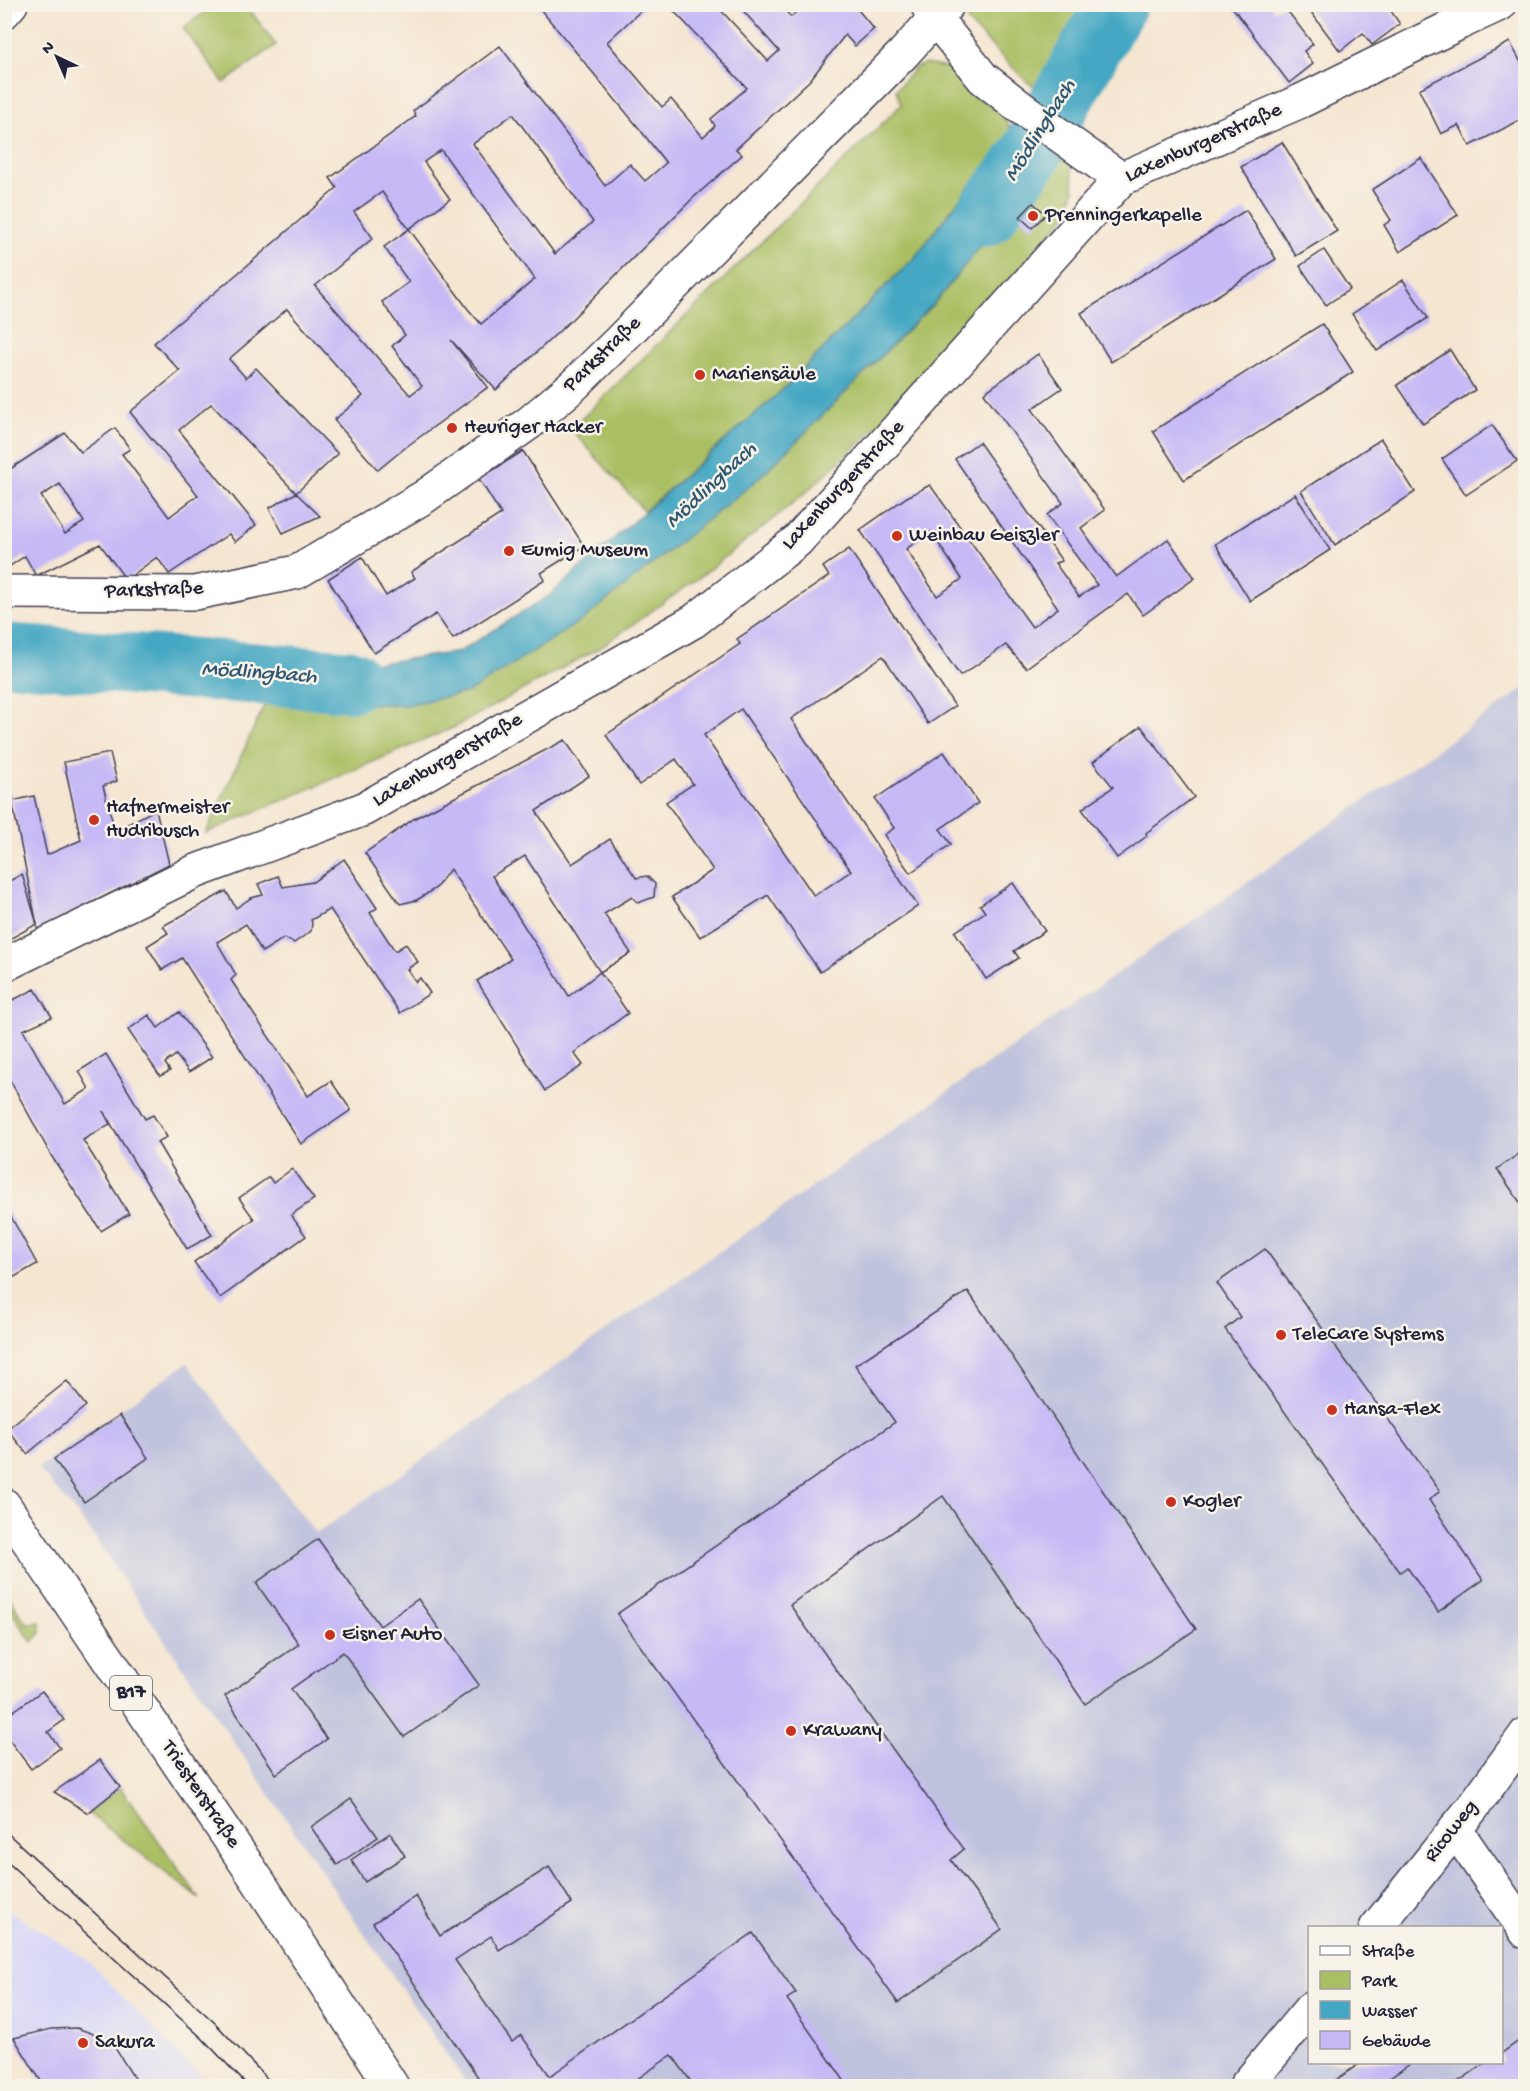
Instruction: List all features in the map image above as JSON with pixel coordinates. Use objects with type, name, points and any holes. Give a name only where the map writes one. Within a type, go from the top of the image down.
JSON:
[{"type":"street","points":[[4,12],[11,4]]},
{"type":"street","name":"Laxenburgerstraße","points":[[4,965],[194,872],[364,809],[694,621],[797,541],[1120,179],[1301,101],[1500,4]]},
{"type":"street","points":[[937,9],[983,78],[1120,179]]},
{"type":"street","name":"Parkstraße","points":[[4,592],[195,593],[297,572],[424,498],[530,423],[572,387],[861,97],[937,9]]},
{"type":"street","name":"Triesterstraße","points":[[4,1505],[392,2086]]},
{"type":"street","name":"Ricoweg","points":[[1378,1926],[1455,1829],[1526,1734]]},
{"type":"street","points":[[1455,1829],[1526,1932]]},
{"type":"street","points":[[1246,2086],[1308,2011]]},
{"type":"shaded area","points":[[1525,688],[1525,2086],[468,2086],[86,1525],[38,1468],[187,1363],[316,1534]]},
{"type":"shaded area","points":[[5,1908],[87,1960],[210,2086],[44,2086],[5,2023]]},
{"type":"green space","points":[[216,4],[246,5],[276,45],[224,83],[183,28]]},
{"type":"green space","points":[[967,4],[1088,5],[1041,91],[1026,81],[968,22]]},
{"type":"green space","points":[[925,64],[948,68],[972,92],[1003,116],[1012,131],[915,257],[780,392],[644,511],[571,429],[901,105],[896,90],[916,67]]},
{"type":"green space","points":[[1050,158],[1061,158],[1071,165],[1074,192],[1065,217],[903,403],[803,495],[700,577],[599,648],[455,727],[206,833],[268,697],[302,701],[406,705],[673,545],[751,485],[938,299]]},
{"type":"green space","points":[[5,1591],[26,1623],[40,1622],[41,1633],[32,1642],[5,1602]]},
{"type":"green space","points":[[120,1787],[200,1899],[88,1813]]},
{"type":"water","points":[[1012,131],[1050,158],[938,299],[751,485],[584,619],[469,692],[406,705],[302,701],[268,697],[266,650],[306,652],[378,663],[459,652],[550,595],[780,392],[915,257]]},
{"type":"pier","points":[[289,651],[306,652],[302,701],[286,700]]},
{"type":"building","points":[[536,4],[648,4],[607,42],[662,107],[671,99],[703,137],[715,126],[711,119],[747,88],[669,6],[671,4],[715,4],[768,61],[779,51],[737,4],[779,4],[791,17],[804,4],[853,4],[874,29],[855,46],[845,35],[810,80],[736,149],[742,155],[693,198],[569,322],[496,390],[451,340],[488,387],[378,470],[334,420],[363,396],[287,309],[229,359],[246,378],[256,368],[338,454],[296,493],[211,404],[179,430],[256,525],[235,542],[229,534],[169,574],[157,557],[126,580],[100,544],[36,576],[25,556],[4,570],[4,473],[65,433],[81,452],[115,428],[130,449],[122,454],[169,517],[198,495],[130,412],[180,371],[154,343],[337,188],[330,178],[416,116],[413,111],[500,46],[605,186],[630,164],[645,181],[666,163]],"holes":[[[513,114],[593,222],[555,254],[473,144]],[[441,150],[535,279],[481,324],[409,229],[450,199],[424,162]],[[382,192],[409,229],[384,247],[409,282],[382,302],[405,335],[392,346],[422,386],[410,395],[315,286],[373,238],[354,212]],[[60,484],[84,522],[65,534],[41,496]]]},
{"type":"building","points":[[1230,4],[1269,4],[1274,11],[1283,5],[1313,44],[1304,51],[1313,64],[1289,83]]},
{"type":"building","points":[[1305,4],[1386,4],[1400,24],[1372,45],[1363,33],[1340,51]]},
{"type":"building","points":[[1510,42],[1526,72],[1526,117],[1470,146],[1459,125],[1441,134],[1419,89]]},
{"type":"building","points":[[1282,142],[1337,231],[1296,256],[1241,167]]},
{"type":"building","points":[[1421,158],[1458,215],[1400,252],[1384,225],[1391,220],[1372,190]]},
{"type":"building","name":"Prenningerkapelle","points":[[1033,203],[1046,214],[1032,228],[1020,217]]},
{"type":"building","points":[[1246,210],[1276,259],[1111,362],[1081,313]]},
{"type":"building","points":[[1324,250],[1350,289],[1326,305],[1300,266]]},
{"type":"building","points":[[1403,280],[1428,318],[1377,351],[1352,314]]},
{"type":"building","points":[[1322,324],[1353,372],[1184,480],[1153,431]]},
{"type":"building","points":[[1450,350],[1475,390],[1423,424],[1397,385]]},
{"type":"building","points":[[1038,354],[1062,388],[1032,409],[1105,510],[1081,528],[1116,577],[1168,539],[1195,578],[1143,615],[1128,594],[1026,668],[1006,645],[960,676],[860,530],[907,497],[930,485],[1032,627],[1058,608],[955,459],[979,442],[1062,561],[1055,563],[1079,597],[1097,585],[1047,515],[1063,503],[984,393]],"holes":[[[931,532],[962,579],[937,596],[906,549]]]},
{"type":"building","points":[[1492,425],[1517,461],[1466,495],[1442,459]]},
{"type":"building","points":[[1381,439],[1415,492],[1335,545],[1301,491]]},
{"type":"building","name":"Eumig Museum","points":[[523,451],[584,546],[541,573],[545,580],[453,639],[436,614],[374,653],[328,579],[362,557],[386,596],[415,578],[411,572],[501,514],[479,479]]},
{"type":"building","points":[[296,493],[320,516],[283,533],[269,508]]},
{"type":"building","points":[[1295,494],[1330,550],[1250,601],[1215,544]]},
{"type":"building","points":[[849,549],[955,706],[928,724],[883,656],[791,719],[918,906],[820,972],[768,895],[700,937],[672,897],[713,870],[666,802],[693,784],[676,759],[639,785],[606,735],[740,644],[737,639],[829,576],[823,567]],"holes":[[[741,709],[851,871],[814,896],[704,735]]]},
{"type":"building","points":[[1141,726],[1194,797],[1117,858],[1082,809],[1113,787],[1093,762]]},
{"type":"building","points":[[565,740],[589,776],[536,811],[572,864],[610,839],[636,878],[647,876],[655,884],[654,897],[638,903],[632,897],[604,914],[631,953],[600,972],[628,1013],[574,1053],[583,1065],[545,1091],[477,981],[511,959],[450,869],[436,888],[417,900],[400,904],[365,853],[415,818]],"holes":[[[525,856],[600,972],[569,996],[492,876]]]},
{"type":"building","points":[[944,752],[978,803],[940,829],[951,844],[910,873],[884,835],[894,828],[875,799]]},
{"type":"building","points":[[110,753],[117,781],[103,786],[115,831],[156,809],[169,864],[38,930],[12,801],[34,796],[47,855],[81,840],[64,762]]},
{"type":"building","points":[[4,770],[12,801],[4,803]]},
{"type":"building","points":[[344,859],[377,908],[370,913],[395,951],[406,944],[418,962],[407,969],[416,982],[420,978],[430,993],[400,1013],[330,909],[311,920],[311,931],[294,943],[284,938],[262,952],[246,924],[217,942],[236,975],[231,980],[308,1096],[331,1081],[351,1110],[301,1144],[182,958],[162,970],[147,946],[168,933],[163,926],[226,891],[236,908],[251,898],[263,895],[258,884],[278,876],[283,887],[313,882]]},
{"type":"building","points":[[22,874],[37,924],[4,942],[4,884]]},
{"type":"building","points":[[1013,883],[1045,931],[1014,951],[1019,958],[986,979],[955,932],[985,912],[980,905]]},
{"type":"building","points":[[35,989],[52,1017],[23,1030],[65,1104],[89,1089],[79,1071],[106,1054],[145,1119],[153,1115],[167,1137],[157,1142],[212,1235],[187,1249],[103,1111],[110,1124],[83,1140],[129,1214],[101,1231],[52,1157],[4,1069],[4,995],[8,993],[11,1001]]},
{"type":"building","points":[[179,1012],[212,1057],[189,1072],[176,1055],[165,1063],[170,1071],[160,1076],[128,1030],[149,1015],[158,1028]]},
{"type":"building","points":[[1526,1149],[1526,1211],[1497,1169]]},
{"type":"building","points":[[292,1169],[314,1199],[291,1215],[306,1236],[220,1298],[194,1262],[254,1219],[239,1198],[269,1177],[273,1183]]},
{"type":"building","points":[[4,1204],[37,1264],[4,1283]]},
{"type":"building","name":"Hansa-Flex","points":[[1265,1249],[1440,1491],[1429,1500],[1483,1580],[1438,1612],[1407,1567],[1400,1572],[1225,1329],[1240,1317],[1217,1283]]},
{"type":"building","name":"Krawany","points":[[968,1291],[1196,1629],[1085,1704],[943,1496],[790,1605],[964,1849],[951,1860],[1002,1929],[898,2003],[617,1614],[895,1422],[855,1365]]},
{"type":"building","points":[[67,1381],[86,1406],[27,1454],[7,1429]]},
{"type":"building","points":[[120,1415],[148,1458],[84,1502],[54,1459]]},
{"type":"building","points":[[318,1539],[380,1626],[418,1599],[479,1685],[404,1737],[343,1652],[291,1689],[327,1739],[276,1774],[225,1696],[299,1644],[256,1583]]},
{"type":"building","points":[[42,1691],[64,1720],[48,1732],[60,1748],[31,1769],[4,1733],[4,1718]]},
{"type":"building","points":[[100,1760],[120,1787],[88,1813],[54,1792]]},
{"type":"building","points":[[351,1799],[378,1837],[337,1865],[311,1827]]},
{"type":"building","points":[[390,1833],[405,1856],[365,1882],[351,1860]]},
{"type":"building","points":[[549,1867],[572,1903],[499,1950],[491,1936],[455,1960],[512,2042],[521,2035],[550,2076],[753,1933],[796,1993],[787,1999],[848,2086],[694,2086],[672,2055],[627,2086],[484,2086],[373,1923],[416,1896],[440,1936]]},
{"type":"building","points":[[77,2028],[110,2040],[139,2086],[44,2086],[14,2038],[51,2029]]},
{"type":"building","points":[[1523,2038],[1526,2042],[1526,2086],[1452,2086],[1484,2064],[1503,2064],[1503,2052]]},
{"type":"building","points":[[1359,2064],[1410,2064],[1378,2086],[1327,2086]]},
{"type":"waterway","name":"Mödlingbach","points":[[985,216],[1027,160],[1116,4]]},
{"type":"waterway","name":"Mödlingbach","points":[[4,654],[351,681]]},
{"type":"tram line","points":[[4,1830],[215,2023],[274,2086]]},
{"type":"tram line","points":[[4,1859],[202,2038],[248,2086]]},
{"type":"place","name":"Prenningerkapelle","points":[[1033,216]]},
{"type":"place","name":"Mariensäule","points":[[700,375]]},
{"type":"place","name":"Heuriger Hacker","points":[[452,428]]},
{"type":"place","name":"Weinbau Geiszler","points":[[897,536]]},
{"type":"place","name":"Eumig Museum","points":[[509,551]]},
{"type":"place","name":"Hafnermeister Hudribusch","points":[[94,820]]},
{"type":"place","name":"TeleCare Systems","points":[[1281,1335]]},
{"type":"place","name":"Hansa-Flex","points":[[1332,1410]]},
{"type":"place","name":"Kogler","points":[[1171,1502]]},
{"type":"place","name":"Eisner Auto","points":[[330,1635]]},
{"type":"place","name":"Krawany","points":[[791,1731]]},
{"type":"place","name":"Sakura","points":[[83,2043]]}]
